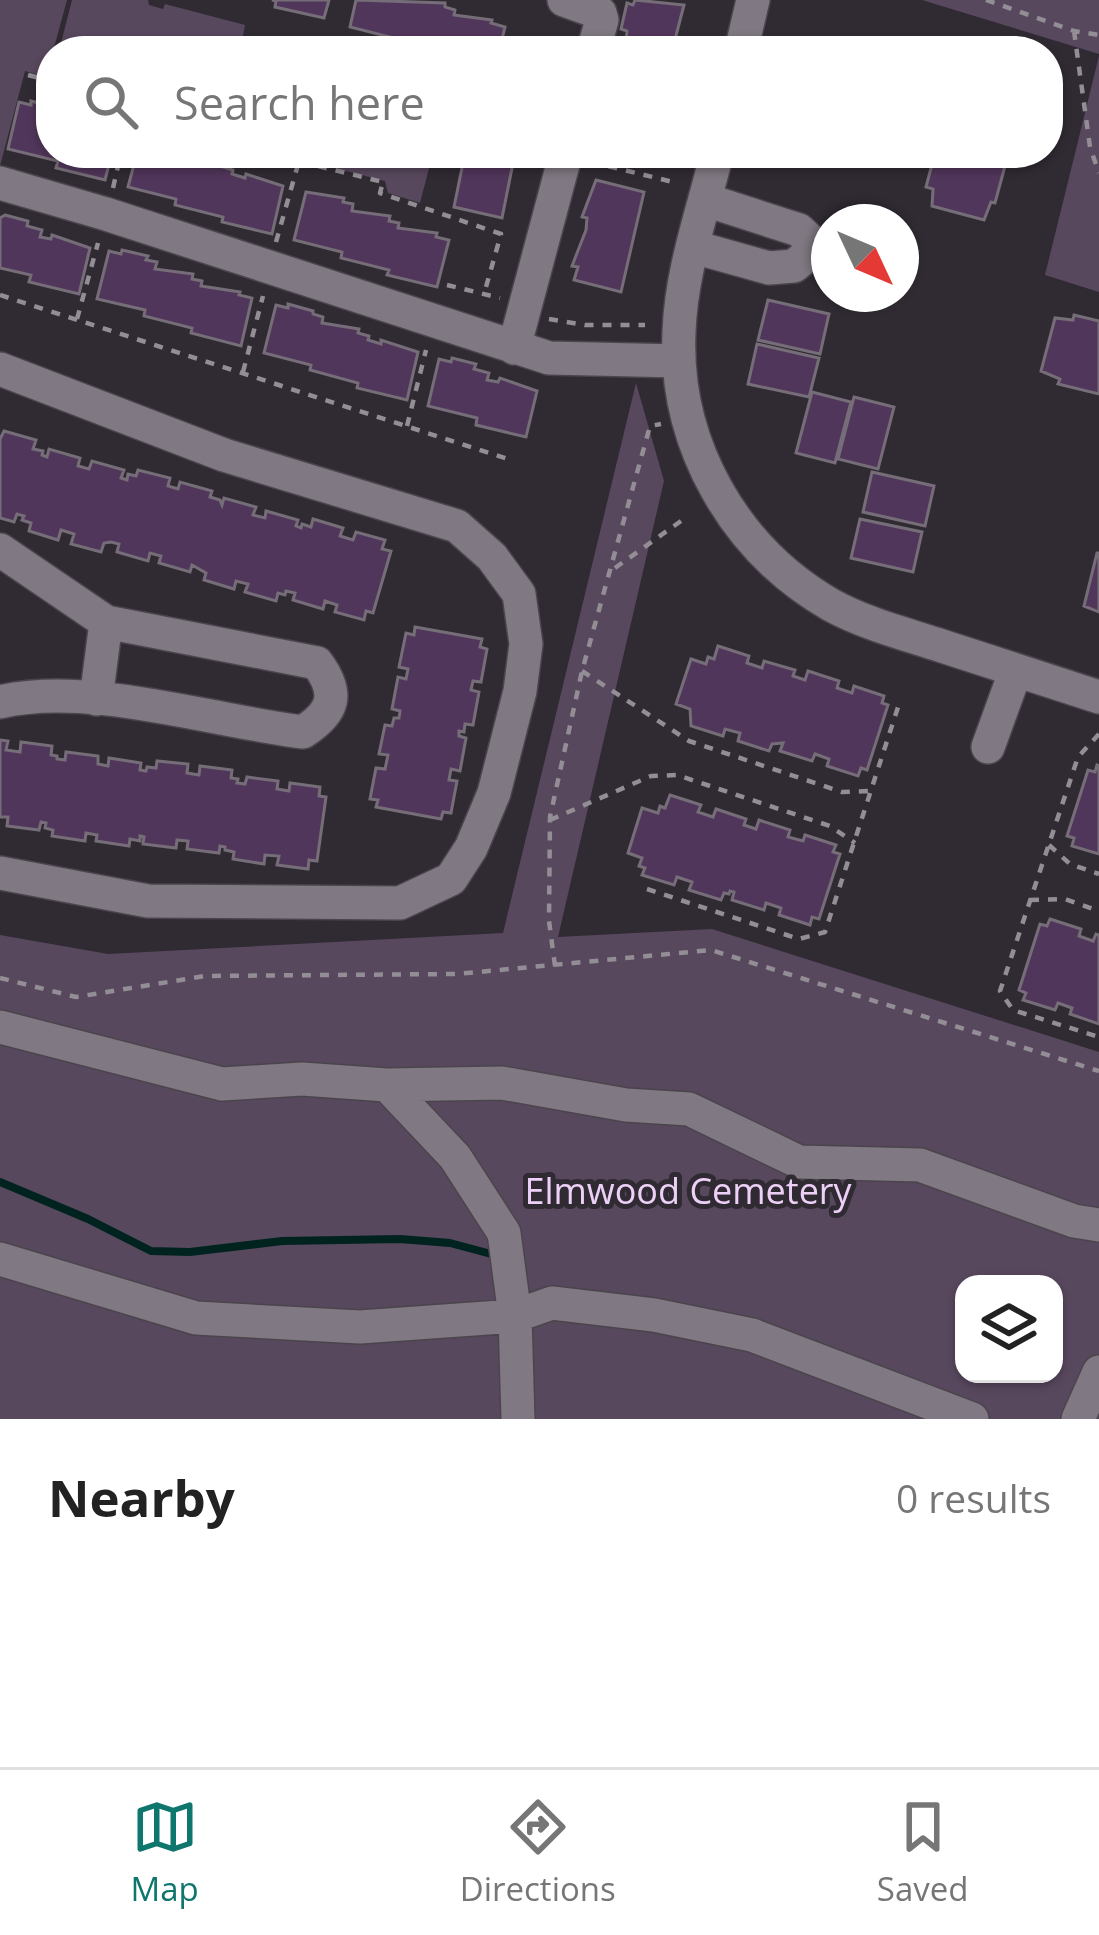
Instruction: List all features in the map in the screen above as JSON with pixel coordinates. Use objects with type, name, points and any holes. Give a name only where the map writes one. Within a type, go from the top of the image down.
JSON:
[{"type":"street","points":[[564,0],[600,13],[596,36]]},
{"type":"street","points":[[745,36],[753,0]]},
{"type":"street","points":[[514,348],[561,168]]},
{"type":"street","points":[[713,168],[681,304],[679,361],[688,420],[725,505],[773,563],[834,606],[877,625],[1099,697]]},
{"type":"street","points":[[0,183],[549,358],[679,361]]},
{"type":"street","points":[[694,247],[769,268],[794,266],[818,247],[799,230],[706,200]]},
{"type":"street","points":[[0,369],[224,455],[457,526],[492,556],[519,594],[526,644],[520,691],[494,793],[471,848],[451,879],[400,903],[148,901],[0,873]]},
{"type":"street","points":[[0,550],[106,622],[317,663],[334,694],[332,707],[320,722],[303,732],[96,699],[28,695],[0,702]]},
{"type":"street","points":[[96,699],[106,622]]},
{"type":"street","points":[[988,747],[1016,670]]},
{"type":"street","points":[[0,1027],[222,1084],[302,1078],[387,1085],[502,1083],[626,1105],[688,1109],[799,1162],[920,1165],[1074,1221],[1099,1225]]},
{"type":"street","points":[[387,1085],[454,1157],[504,1233],[515,1316],[518,1419]]},
{"type":"street","points":[[0,1259],[196,1318],[360,1327],[515,1316],[552,1303],[654,1315],[752,1335],[972,1419]]},
{"type":"street","points":[[1078,1419],[1099,1372]]},
{"type":"path","points":[[986,0],[1099,35]]},
{"type":"path","points":[[1074,31],[1090,147],[1099,173]]},
{"type":"path","points":[[28,75],[36,77]]},
{"type":"path","points":[[110,200],[118,168]]},
{"type":"path","points":[[273,254],[297,168]]},
{"type":"path","points":[[327,168],[383,182],[380,193],[501,234],[484,294]]},
{"type":"path","points":[[620,168],[674,182]]},
{"type":"path","points":[[77,320],[101,232]]},
{"type":"path","points":[[244,372],[266,285]]},
{"type":"path","points":[[0,295],[511,460]]},
{"type":"path","points":[[407,426],[434,322]]},
{"type":"path","points":[[555,966],[549,921],[550,820],[582,671],[650,426],[688,420]]},
{"type":"path","points":[[611,571],[688,516]]},
{"type":"path","points":[[582,671],[689,741],[842,792],[872,791]]},
{"type":"path","points":[[646,890],[799,939],[825,932],[900,701]]},
{"type":"path","points":[[1099,734],[1078,757],[1000,991],[1013,1010],[1099,1037]]},
{"type":"path","points":[[550,820],[651,776],[677,775],[830,826],[855,844]]},
{"type":"path","points":[[1049,845],[1070,864],[1099,874]]},
{"type":"path","points":[[1030,900],[1065,899],[1099,910]]},
{"type":"path","points":[[0,978],[76,998],[205,976],[458,974],[711,950],[1099,1071]]},
{"type":"green space","points":[[0,0],[67,0],[57,36],[36,36],[36,74],[25,71],[0,166]]},
{"type":"green space","points":[[72,0],[148,0],[149,5],[163,9],[165,4],[245,25],[243,36],[63,36]]},
{"type":"green space","points":[[922,0],[1099,0],[1099,54],[1063,43],[1063,36],[1040,36]]},
{"type":"green space","points":[[1099,56],[1099,292],[1045,275]]},
{"type":"green space","points":[[334,168],[429,168],[420,203],[388,193],[385,181]]},
{"type":"green space","name":"Elmwood Cemetery","points":[[636,383],[664,481],[558,937],[712,929],[1099,1052],[1099,1419],[0,1419],[0,935],[108,954],[503,933]]},
{"type":"building","points":[[272,0],[329,0],[324,18],[275,7]]},
{"type":"building","points":[[356,0],[445,3],[455,10],[454,15],[492,20],[505,27],[503,36],[386,36],[350,27]]},
{"type":"building","points":[[635,0],[684,5],[676,36],[626,36],[621,29],[627,3],[633,5]]},
{"type":"building","points":[[19,102],[36,102],[36,156],[8,149]]},
{"type":"building","points":[[56,168],[108,168],[105,180]]},
{"type":"building","points":[[133,168],[226,168],[232,174],[283,186],[272,234],[222,222],[223,217],[175,205],[176,199],[128,187]]},
{"type":"building","points":[[462,168],[512,168],[502,218],[454,207]]},
{"type":"building","points":[[931,168],[1004,168],[995,203],[991,202],[984,220],[932,206],[933,189],[926,187]]},
{"type":"building","points":[[596,180],[644,192],[621,292],[574,280],[578,267],[572,266],[586,230],[587,218],[582,217]]},
{"type":"building","points":[[306,192],[344,198],[343,202],[353,204],[352,211],[390,216],[389,221],[399,223],[398,228],[437,233],[436,237],[449,240],[437,287],[387,275],[389,270],[341,258],[342,252],[294,240]]},
{"type":"building","points":[[0,218],[28,221],[27,226],[42,230],[40,237],[51,239],[52,235],[90,248],[79,294],[29,282],[31,275],[0,268]]},
{"type":"building","points":[[122,250],[148,256],[146,260],[157,262],[155,269],[193,274],[192,279],[202,281],[201,286],[252,298],[241,346],[144,316],[145,310],[97,299],[109,251],[121,254]]},
{"type":"building","points":[[768,300],[829,314],[820,354],[758,340]]},
{"type":"building","points":[[288,304],[313,311],[323,317],[322,323],[359,329],[368,340],[418,352],[407,400],[357,388],[358,383],[310,370],[311,365],[264,353],[276,305],[288,308]]},
{"type":"building","points":[[1074,315],[1099,321],[1099,394],[1058,384],[1060,379],[1041,371],[1055,318],[1073,320]]},
{"type":"building","points":[[757,344],[819,358],[809,397],[748,384]]},
{"type":"building","points":[[452,358],[476,364],[474,369],[489,373],[487,380],[498,382],[500,378],[537,391],[526,437],[476,425],[477,418],[428,406],[439,359],[451,362]]},
{"type":"building","points":[[812,392],[851,402],[835,463],[796,453]]},
{"type":"building","points":[[854,397],[894,407],[878,469],[838,459]]},
{"type":"building","points":[[4,431],[36,440],[33,449],[47,457],[49,449],[80,458],[78,466],[89,469],[92,461],[124,470],[121,478],[127,480],[128,474],[136,476],[138,470],[170,478],[168,486],[178,489],[180,482],[212,491],[210,497],[222,505],[224,498],[256,507],[253,515],[265,518],[266,511],[298,520],[296,526],[301,528],[302,524],[311,527],[313,519],[343,528],[340,536],[353,540],[356,532],[385,540],[382,549],[391,551],[373,613],[366,611],[364,620],[335,612],[337,605],[325,601],[323,609],[293,600],[295,593],[286,591],[285,595],[278,593],[276,601],[245,592],[248,584],[236,581],[234,589],[204,580],[206,573],[192,565],[190,572],[159,563],[161,556],[150,553],[148,561],[117,552],[119,544],[111,542],[104,543],[101,552],[71,544],[74,534],[61,530],[58,540],[29,531],[31,523],[22,520],[24,516],[17,514],[14,522],[0,518],[0,439]]},
{"type":"building","points":[[872,472],[934,486],[925,526],[863,512]]},
{"type":"building","points":[[860,519],[922,532],[913,572],[851,558]]},
{"type":"building","points":[[1099,553],[1099,612],[1084,606]]},
{"type":"building","points":[[415,627],[482,639],[480,647],[487,649],[481,682],[473,681],[471,690],[479,692],[473,725],[465,724],[464,732],[459,731],[466,738],[460,771],[451,769],[449,780],[457,781],[451,813],[443,812],[441,819],[376,807],[378,800],[370,799],[376,768],[385,769],[388,755],[379,754],[385,725],[392,726],[394,718],[399,718],[400,711],[392,709],[398,677],[406,679],[408,669],[399,667],[406,633],[414,635]]},
{"type":"building","points":[[718,646],[749,656],[747,663],[762,668],[764,661],[795,670],[793,676],[805,680],[808,671],[839,681],[837,688],[852,693],[854,686],[884,696],[882,703],[888,705],[867,770],[861,768],[858,776],[827,766],[829,759],[815,754],[812,761],[780,751],[783,743],[772,744],[769,751],[738,741],[740,733],[725,729],[723,736],[691,726],[690,709],[676,704],[691,659],[706,664],[708,657],[714,659]]},
{"type":"building","points":[[0,740],[8,741],[6,750],[20,752],[21,742],[52,746],[51,755],[57,759],[65,760],[66,752],[98,756],[98,764],[108,766],[109,758],[141,763],[140,770],[146,771],[156,768],[157,761],[188,764],[187,773],[199,775],[200,766],[232,770],[231,778],[238,779],[237,783],[245,784],[247,777],[278,781],[277,789],[289,791],[290,783],[320,787],[319,796],[326,797],[317,861],[309,860],[308,869],[277,865],[279,856],[265,855],[264,864],[233,859],[234,852],[220,846],[219,853],[187,849],[188,841],[177,840],[176,848],[143,844],[140,836],[140,841],[130,839],[129,846],[96,841],[97,835],[86,833],[85,841],[52,836],[53,830],[41,822],[39,830],[7,826],[8,817],[0,817]]},
{"type":"building","points":[[1097,765],[1099,854],[1072,846],[1074,838],[1067,836],[1088,770],[1095,772]]},
{"type":"building","points":[[670,795],[701,805],[698,812],[713,817],[716,809],[746,819],[744,825],[756,829],[759,820],[790,830],[788,837],[803,841],[805,835],[836,845],[833,852],[840,854],[819,919],[812,917],[810,925],[779,915],[781,908],[766,903],[764,910],[732,900],[734,892],[724,893],[721,900],[689,890],[692,882],[677,877],[674,885],[642,875],[642,858],[628,853],[642,808],[658,813]]},
{"type":"building","points":[[1050,919],[1081,929],[1079,936],[1093,941],[1099,935],[1099,1024],[1070,1014],[1072,1008],[1058,1003],[1055,1010],[1023,1000],[1026,993],[1019,990],[1040,924],[1047,926]]},
{"type":"waterway","points":[[0,1182],[151,1251],[190,1252],[282,1241],[400,1239],[450,1243],[495,1255]]}]
